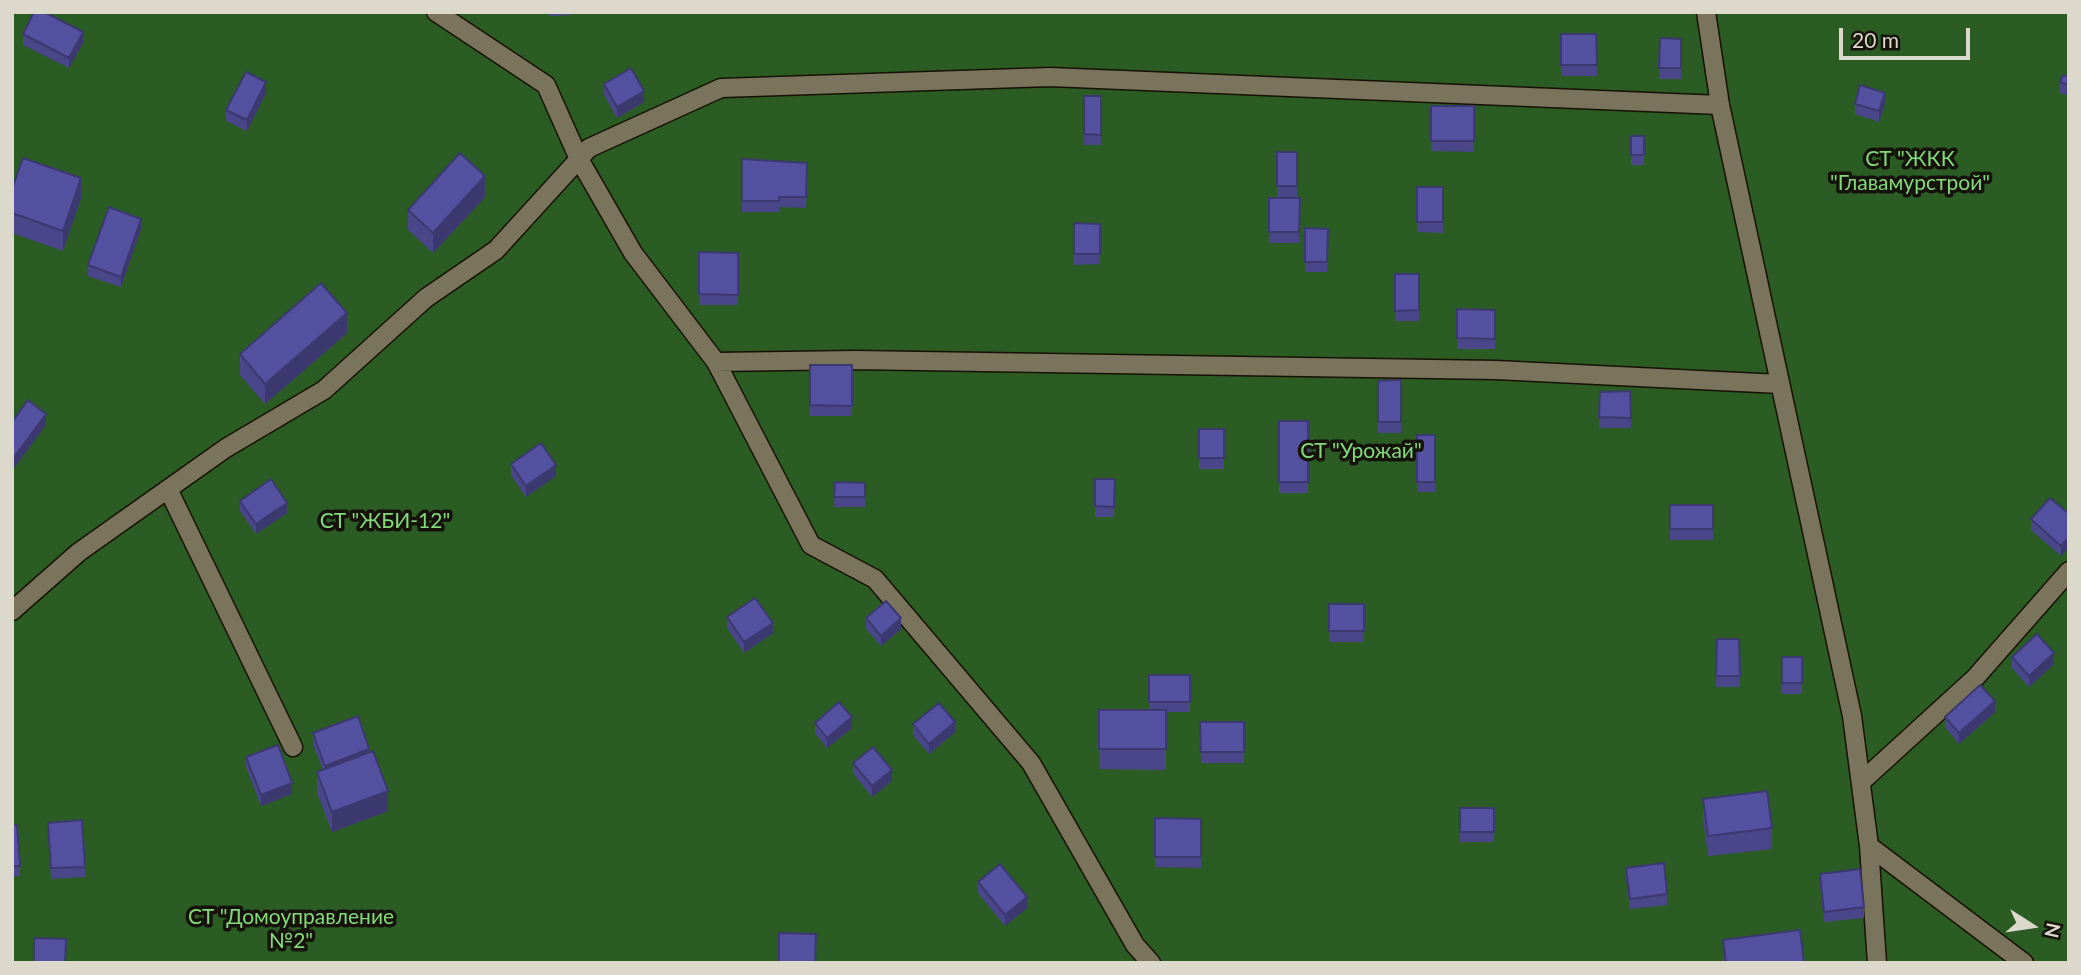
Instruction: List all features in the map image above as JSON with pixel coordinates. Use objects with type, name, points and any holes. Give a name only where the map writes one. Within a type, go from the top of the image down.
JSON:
[{"type":"street","points":[[436,12],[546,85],[579,159],[634,253],[716,362],[811,545],[875,579],[1031,763],[1135,945],[1151,963]]},
{"type":"street","points":[[1706,12],[1720,105],[1853,716],[1869,846],[1877,963]]},
{"type":"street","points":[[12,611],[79,552],[226,448],[324,390],[426,298],[496,250],[589,148],[721,88],[1050,77],[1720,105]]},
{"type":"street","points":[[716,362],[881,360],[1496,370],[1780,384]]},
{"type":"street","points":[[168,489],[293,747]]},
{"type":"street","points":[[1861,782],[1975,678],[2069,571]]},
{"type":"street","points":[[1869,846],[2024,963]]},
{"type":"green space","points":[[12,12],[2069,12],[2069,963],[12,963]]},
{"type":"building","points":[[34,12],[44,12],[83,32],[69,58],[23,34]]},
{"type":"building","points":[[1561,34],[1596,34],[1597,65],[1561,65]]},
{"type":"building","points":[[1660,38],[1681,39],[1681,68],[1659,68]]},
{"type":"building","points":[[631,68],[644,91],[617,107],[604,84]]},
{"type":"building","points":[[246,72],[266,82],[247,120],[226,110]]},
{"type":"building","points":[[2063,75],[2069,77],[2069,85],[2060,82]]},
{"type":"building","points":[[1860,85],[1885,93],[1879,111],[1855,104]]},
{"type":"building","points":[[1084,96],[1101,96],[1101,135],[1084,134]]},
{"type":"building","points":[[1431,106],[1474,106],[1474,141],[1431,141]]},
{"type":"building","points":[[1631,136],[1644,136],[1644,155],[1631,155]]},
{"type":"building","points":[[1277,152],[1297,152],[1297,186],[1277,186]]},
{"type":"building","points":[[460,153],[485,176],[433,233],[408,210]]},
{"type":"building","points":[[23,158],[81,178],[63,231],[12,213],[12,189]]},
{"type":"building","points":[[742,159],[807,163],[806,197],[779,197],[779,201],[742,201]]},
{"type":"building","points":[[1417,187],[1443,187],[1443,222],[1417,222]]},
{"type":"building","points":[[1269,198],[1300,198],[1299,232],[1269,232]]},
{"type":"building","points":[[109,207],[141,219],[121,277],[88,265]]},
{"type":"building","points":[[1074,223],[1100,224],[1100,254],[1074,254]]},
{"type":"building","points":[[1305,228],[1328,229],[1327,262],[1305,262]]},
{"type":"building","points":[[699,252],[738,253],[738,295],[699,294]]},
{"type":"building","points":[[1395,274],[1419,274],[1419,310],[1395,311]]},
{"type":"building","points":[[321,283],[347,313],[265,384],[240,354]]},
{"type":"building","points":[[1457,309],[1495,310],[1495,339],[1457,338]]},
{"type":"building","points":[[810,365],[852,365],[852,406],[810,405]]},
{"type":"building","points":[[1401,380],[1401,422],[1378,422],[1378,381]]},
{"type":"building","points":[[1630,391],[1631,418],[1599,417],[1600,392]]},
{"type":"building","points":[[28,400],[46,414],[12,460],[12,422]]},
{"type":"building","points":[[1279,421],[1308,421],[1308,482],[1279,482]]},
{"type":"building","points":[[1199,429],[1224,429],[1224,458],[1199,458]]},
{"type":"building","points":[[1417,435],[1435,435],[1435,482],[1417,482]]},
{"type":"building","points":[[541,443],[556,465],[526,486],[511,464]]},
{"type":"building","points":[[271,479],[287,503],[256,524],[240,501]]},
{"type":"building","points":[[1095,479],[1115,479],[1114,507],[1095,506]]},
{"type":"building","points":[[835,482],[865,483],[865,497],[834,497]]},
{"type":"building","points":[[2050,498],[2069,514],[2069,537],[2061,546],[2031,519]]},
{"type":"building","points":[[1670,505],[1713,505],[1713,529],[1670,529]]},
{"type":"building","points":[[755,598],[773,623],[744,642],[727,617]]},
{"type":"building","points":[[886,601],[901,618],[881,636],[866,618]]},
{"type":"building","points":[[1329,604],[1364,604],[1364,631],[1329,631]]},
{"type":"building","points":[[2037,634],[2054,653],[2029,676],[2012,657]]},
{"type":"building","points":[[1717,639],[1739,639],[1740,676],[1716,676]]},
{"type":"building","points":[[1782,657],[1802,657],[1802,683],[1782,683]]},
{"type":"building","points":[[1149,675],[1190,675],[1190,702],[1149,702]]},
{"type":"building","points":[[1980,685],[1995,701],[1959,733],[1945,717]]},
{"type":"building","points":[[839,702],[852,717],[827,738],[815,723]]},
{"type":"building","points":[[939,703],[955,722],[929,744],[913,724]]},
{"type":"building","points":[[1099,710],[1166,710],[1166,749],[1099,749]]},
{"type":"building","points":[[358,716],[369,749],[325,766],[313,733]]},
{"type":"building","points":[[1200,722],[1244,722],[1244,752],[1201,752]]},
{"type":"building","points":[[278,745],[292,783],[261,795],[246,757]]},
{"type":"building","points":[[873,747],[892,770],[872,786],[853,763]]},
{"type":"building","points":[[373,751],[388,791],[332,812],[317,772]]},
{"type":"building","points":[[1767,791],[1772,828],[1708,836],[1703,799]]},
{"type":"building","points":[[1460,808],[1494,808],[1494,832],[1460,832]]},
{"type":"building","points":[[1155,818],[1201,819],[1201,857],[1155,857]]},
{"type":"building","points":[[82,820],[85,867],[51,868],[48,823]]},
{"type":"building","points":[[12,825],[17,825],[20,866],[12,866]]},
{"type":"building","points":[[1664,863],[1667,894],[1630,899],[1626,868]]},
{"type":"building","points":[[1000,864],[1027,897],[1005,915],[978,882]]},
{"type":"building","points":[[1860,869],[1864,907],[1824,912],[1820,874]]},
{"type":"building","points":[[1800,930],[1804,963],[1726,963],[1723,940]]},
{"type":"building","points":[[779,933],[816,934],[815,963],[779,963]]},
{"type":"building","points":[[34,938],[66,939],[65,963],[34,963]]},
{"type":"park label","name":"СТ \"ЖКК \"Главамурстрой\"","points":[[1910,171]]},
{"type":"park label","name":"СТ \"Урожай\"","points":[[1361,451]]},
{"type":"park label","name":"СТ \"ЖБИ-12\"","points":[[385,521]]},
{"type":"park label","name":"СТ \"Домоуправление №2\"","points":[[291,929]]}]
